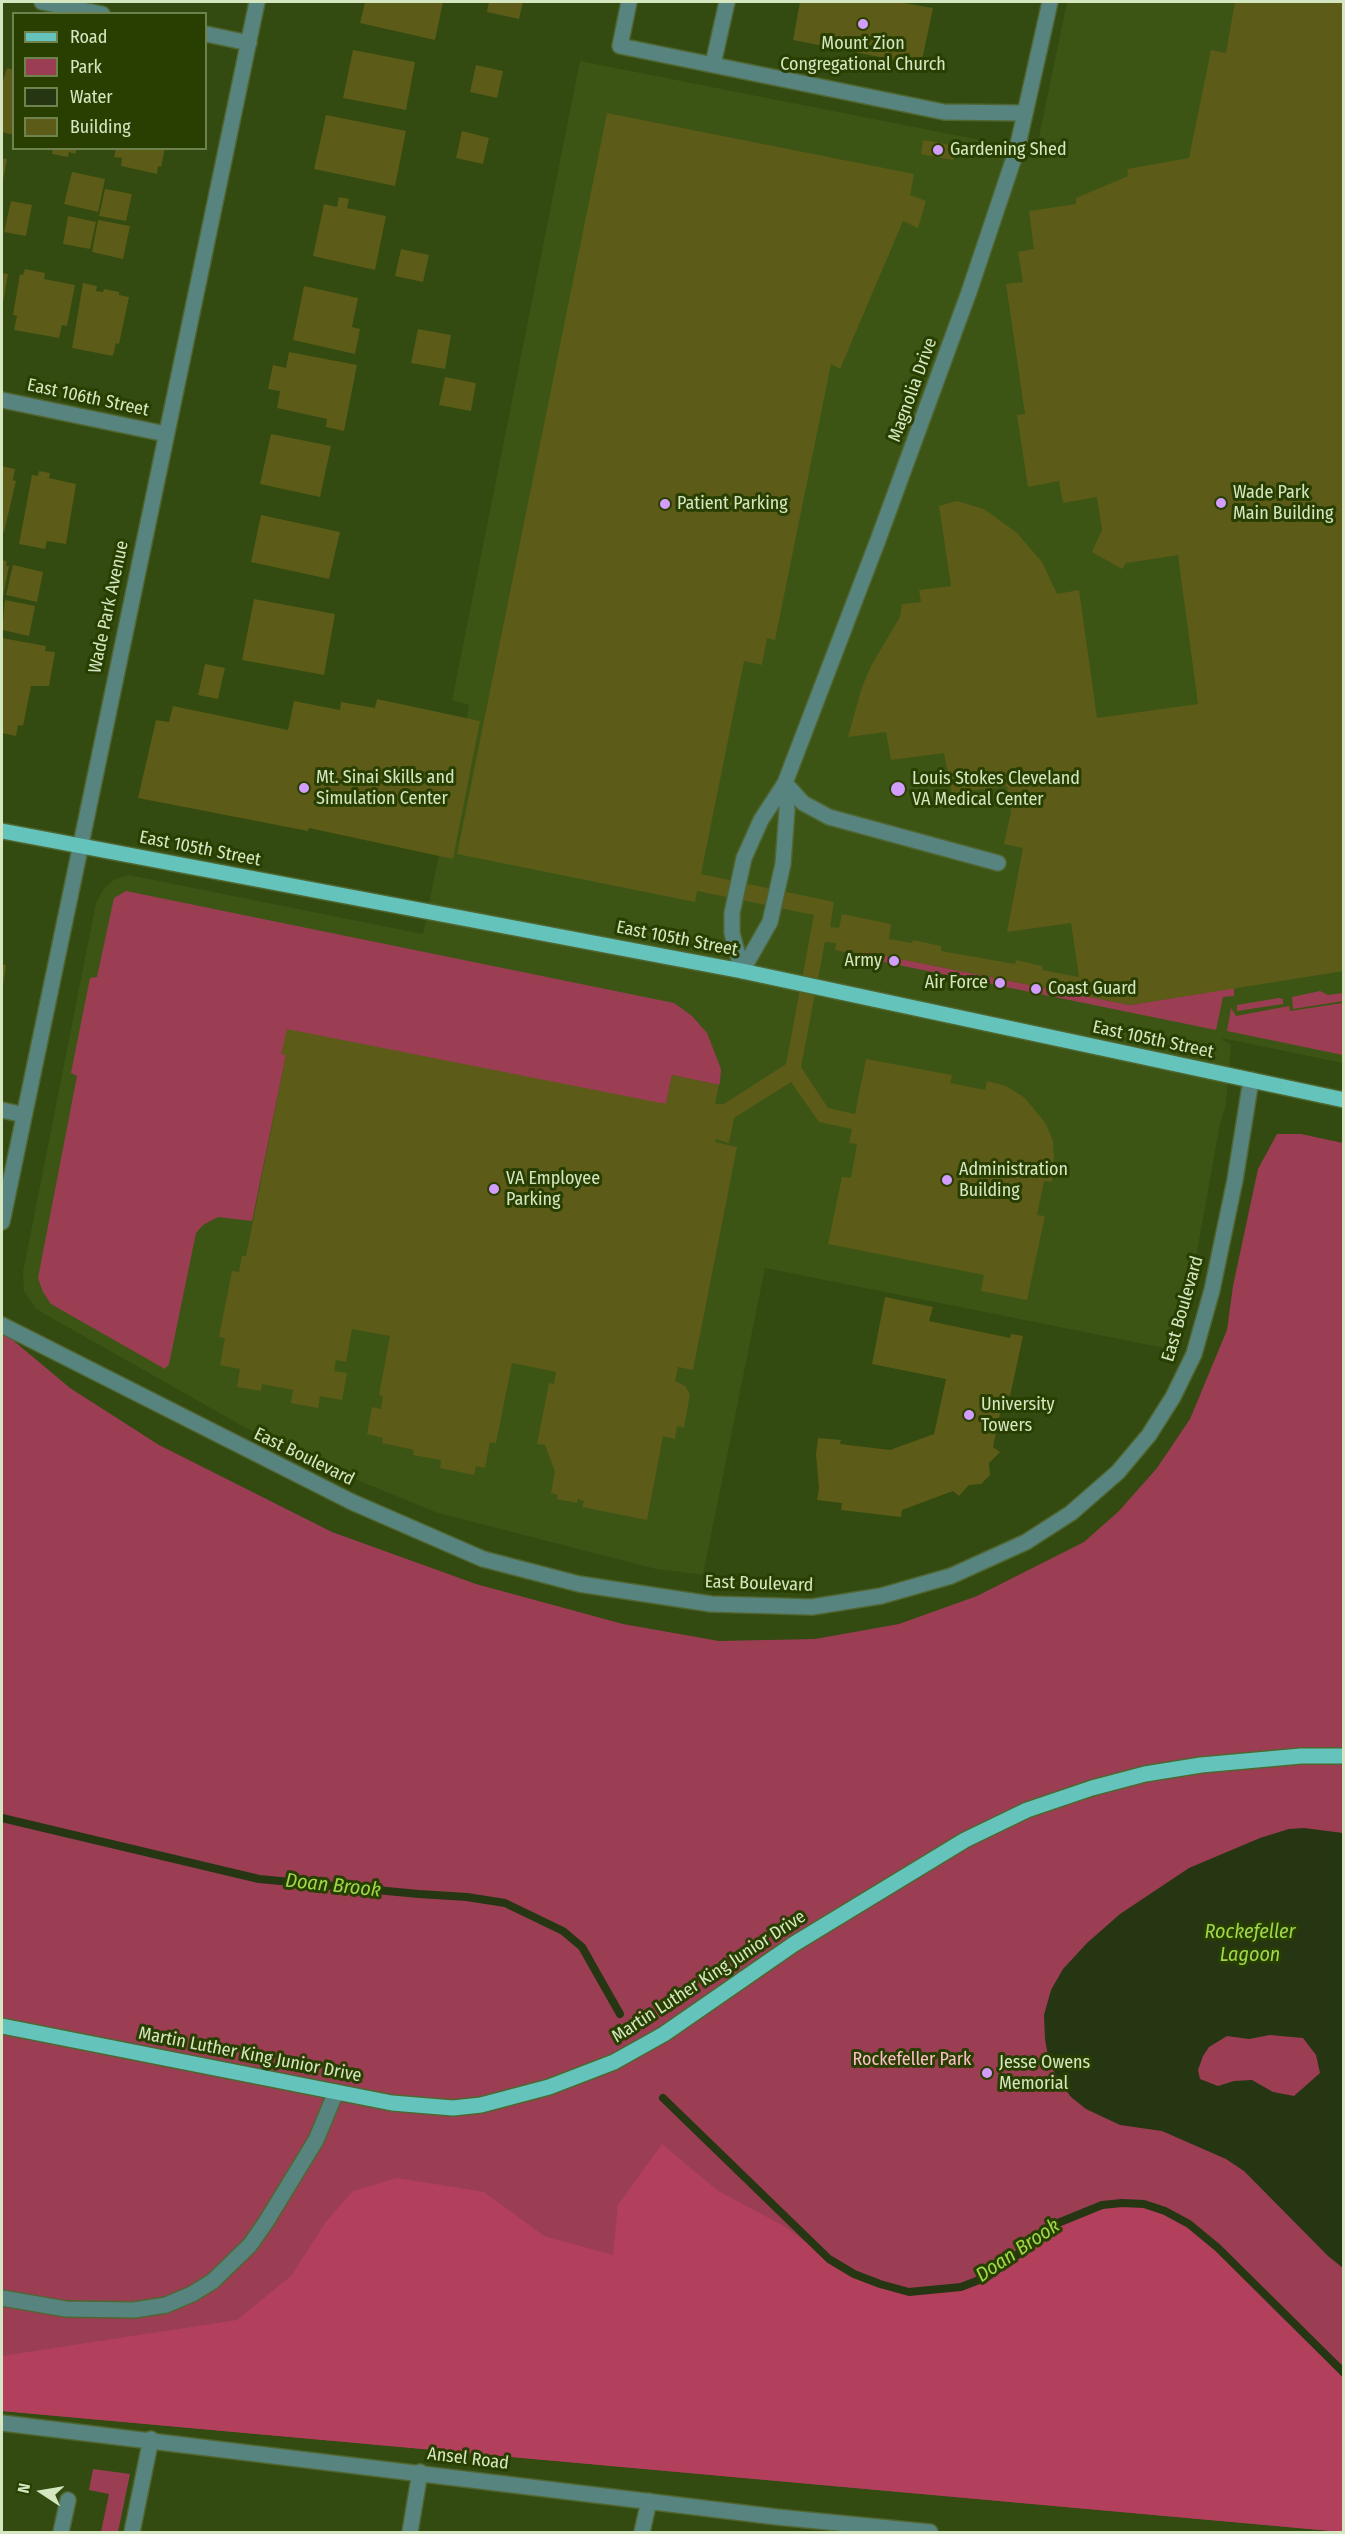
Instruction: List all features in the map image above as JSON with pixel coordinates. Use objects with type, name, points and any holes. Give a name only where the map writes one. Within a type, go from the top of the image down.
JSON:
[{"type":"main road","name":"East 105th Street","points":[[2,831],[742,971],[1344,1100]]},
{"type":"main road","name":"Martin Luther King Junior Drive","points":[[2,2026],[392,2103],[453,2108],[482,2105],[549,2087],[614,2062],[664,2034],[794,1944],[965,1840],[1028,1810],[1092,1788],[1145,1774],[1201,1765],[1301,1756],[1344,1756]]},
{"type":"street","points":[[42,2],[92,12]]},
{"type":"street","name":"Wade Park Avenue","points":[[2,1222],[257,2]]},
{"type":"street","points":[[629,2],[620,46],[944,112],[1025,113]]},
{"type":"street","points":[[713,64],[728,2]]},
{"type":"street","name":"Magnolia Drive","points":[[742,971],[732,933],[732,913],[744,858],[761,820],[785,783],[874,552],[969,292],[1017,148],[1050,2]]},
{"type":"street","points":[[207,34],[249,43]]},
{"type":"street","name":"East 106th Street","points":[[2,400],[166,434]]},
{"type":"street","points":[[785,783],[803,803],[829,817],[998,863]]},
{"type":"street","name":"Magnolia Drive","points":[[742,971],[770,922],[783,864],[787,810],[785,783]]},
{"type":"street","name":"East Boulevard","points":[[2,1325],[352,1503],[483,1558],[579,1584],[711,1604],[812,1607],[881,1596],[951,1576],[1026,1542],[1071,1513],[1118,1472],[1149,1435],[1173,1397],[1194,1354],[1212,1290],[1235,1180],[1251,1080]]},
{"type":"street","points":[[2,1110],[24,1115]]},
{"type":"street","points":[[2,2298],[66,2309],[134,2310],[166,2305],[192,2294],[213,2281],[250,2244],[266,2222],[316,2140],[336,2092]]},
{"type":"street","name":"Ansel Road","points":[[2,2423],[151,2439],[777,2517],[930,2532]]},
{"type":"street","points":[[132,2532],[151,2439]]},
{"type":"street","points":[[410,2532],[420,2472]]},
{"type":"street","points":[[61,2532],[68,2500]]},
{"type":"street","points":[[642,2532],[649,2501]]},
{"type":"street","points":[[774,2532],[777,2517]]},
{"type":"shaded area","name":"Louis Stokes Cleveland VA Medical Center","points":[[1067,2],[1343,2],[1343,1063],[1221,1038],[1231,1045],[1226,1104],[1220,1124],[1193,1274],[1169,1349],[765,1268],[703,1575],[656,1569],[438,1513],[352,1478],[244,1427],[36,1309],[24,1291],[23,1272],[96,903],[104,888],[115,879],[129,875],[423,934],[469,705],[452,700],[580,61],[1036,151]]},
{"type":"shaded area","points":[[662,2144],[718,2191],[782,2225],[854,2274],[909,2292],[961,2287],[987,2277],[1015,2257],[1035,2238],[1058,2223],[1102,2205],[1144,2204],[1165,2211],[1189,2224],[1218,2248],[1343,2373],[1343,2532],[2,2411],[2,2356],[237,2320],[291,2276],[326,2222],[353,2191],[397,2178],[484,2192],[544,2236],[613,2255],[618,2205]]},
{"type":"green space","points":[[126,891],[674,1003],[692,1016],[707,1033],[721,1069],[720,1082],[719,1085],[672,1075],[666,1104],[282,1054],[286,1055],[252,1221],[218,1217],[203,1225],[196,1233],[169,1364],[165,1369],[51,1304],[38,1278],[77,1076],[71,1073],[90,978],[97,977],[114,898]]},
{"type":"green space","points":[[866,952],[1130,1005],[1234,988],[1234,996],[1223,997],[1216,1030],[864,958]]},
{"type":"green space","points":[[1320,991],[1328,995],[1343,993],[1343,1001],[1293,1009],[1292,997]]},
{"type":"green space","points":[[1283,999],[1283,1004],[1237,1011],[1237,1005]]},
{"type":"green space","points":[[1343,1003],[1343,1055],[1227,1031],[1231,1008],[1236,1016],[1289,1006],[1290,1011]]},
{"type":"green space","name":"Rockefeller Park","points":[[1277,1134],[1301,1134],[1343,1143],[1343,2532],[2,2411],[2,1331],[70,1388],[159,1445],[332,1532],[476,1584],[623,1624],[719,1641],[815,1639],[899,1624],[977,1596],[1084,1542],[1119,1511],[1157,1468],[1190,1419],[1227,1330],[1233,1286],[1258,1169]]},
{"type":"green space","points":[[93,2469],[130,2474],[118,2532],[101,2532],[109,2494],[89,2490]]},
{"type":"water","name":"Rockefeller Lagoon","points":[[1304,1828],[1343,1833],[1343,2268],[1328,2256],[1244,2171],[1226,2159],[1162,2131],[1120,2125],[1086,2109],[1071,2097],[1059,2081],[1049,2062],[1045,2039],[1044,2015],[1051,1990],[1063,1969],[1087,1943],[1120,1914],[1189,1868],[1260,1838],[1289,1829]],"holes":[[[1270,2035],[1303,2038],[1316,2055],[1320,2073],[1294,2096],[1273,2092],[1252,2080],[1234,2081],[1218,2086],[1200,2079],[1198,2070],[1203,2056],[1209,2047],[1227,2036],[1249,2039]]]},
{"type":"building","points":[[365,2],[443,2],[435,40],[360,23]]},
{"type":"building","points":[[489,2],[523,2],[519,19],[487,12]]},
{"type":"building","name":"Mount Zion Congregational Church","points":[[800,2],[898,2],[933,8],[921,65],[793,40]]},
{"type":"building","points":[[1235,2],[1344,2],[1344,971],[1130,1005],[866,952],[864,956],[835,950],[836,943],[825,942],[801,1067],[828,1108],[855,1114],[866,1059],[952,1075],[950,1083],[985,1090],[987,1081],[1006,1086],[1025,1098],[1046,1124],[1053,1141],[1052,1182],[1044,1181],[1037,1215],[1045,1216],[1027,1300],[981,1291],[984,1275],[828,1244],[842,1177],[851,1178],[857,1144],[849,1143],[852,1129],[819,1122],[791,1082],[734,1118],[729,1143],[716,1139],[715,1142],[737,1147],[693,1370],[678,1367],[675,1381],[685,1386],[690,1394],[684,1428],[677,1426],[675,1439],[663,1436],[647,1520],[582,1507],[584,1501],[578,1499],[577,1503],[557,1499],[558,1495],[551,1493],[555,1472],[545,1445],[537,1444],[549,1383],[554,1384],[556,1372],[512,1363],[496,1443],[490,1442],[485,1468],[476,1466],[474,1475],[440,1468],[441,1460],[413,1455],[414,1450],[382,1443],[383,1438],[367,1434],[372,1407],[381,1409],[383,1396],[379,1395],[390,1336],[352,1329],[346,1362],[336,1360],[334,1371],[347,1373],[342,1400],[320,1396],[318,1408],[291,1403],[293,1390],[262,1384],[261,1391],[237,1387],[240,1369],[220,1365],[225,1338],[219,1337],[232,1271],[239,1272],[242,1256],[246,1256],[286,1055],[281,1054],[287,1029],[666,1104],[672,1075],[719,1085],[715,1104],[724,1104],[786,1064],[814,915],[697,891],[695,902],[457,854],[607,113],[914,174],[910,195],[926,201],[918,228],[903,221],[840,369],[831,364],[775,640],[767,638],[762,665],[744,661],[701,874],[834,902],[830,927],[839,928],[842,914],[891,924],[889,939],[912,943],[913,940],[941,946],[941,951],[1015,964],[1016,960],[1042,966],[1042,970],[1079,977],[1071,923],[1007,932],[1023,848],[1004,844],[1011,812],[1007,786],[952,793],[944,753],[891,760],[886,732],[848,737],[862,687],[871,666],[900,617],[902,604],[921,602],[919,590],[951,586],[939,506],[957,501],[984,509],[1017,533],[1042,562],[1057,594],[1079,590],[1097,718],[1198,704],[1178,555],[1126,563],[1122,569],[1092,552],[1102,530],[1097,497],[1063,503],[1059,481],[1028,487],[1017,415],[1025,414],[1006,284],[1023,282],[1018,252],[1034,249],[1029,211],[1076,204],[1076,198],[1128,176],[1127,169],[1189,158],[1211,50],[1226,53]]},
{"type":"building","points":[[353,50],[415,62],[406,110],[343,98]]},
{"type":"building","points":[[476,65],[503,71],[497,98],[470,92]]},
{"type":"building","points":[[7,68],[12,69],[12,134],[2,132],[2,84]]},
{"type":"building","points":[[326,115],[406,131],[395,186],[314,169]]},
{"type":"building","points":[[462,131],[489,138],[483,164],[456,158]]},
{"type":"building","name":"Gardening Shed","points":[[923,140],[956,146],[953,160],[921,154]]},
{"type":"building","points":[[53,150],[76,150],[75,154],[69,152],[68,157],[52,154]]},
{"type":"building","points":[[116,150],[165,150],[157,174],[121,166],[122,158],[114,157]]},
{"type":"building","points":[[2,158],[7,159],[3,181],[2,181]]},
{"type":"building","points":[[72,172],[105,179],[98,212],[64,204]]},
{"type":"building","points":[[105,189],[132,194],[126,221],[99,216]]},
{"type":"building","points":[[339,197],[349,199],[347,208],[386,216],[375,270],[313,256],[324,204],[337,207]]},
{"type":"building","points":[[11,201],[32,205],[26,236],[4,232]]},
{"type":"building","points":[[68,216],[96,222],[90,249],[63,244]]},
{"type":"building","points":[[98,220],[130,226],[123,259],[92,252]]},
{"type":"building","points":[[401,249],[429,255],[423,282],[395,276]]},
{"type":"building","points":[[25,269],[45,273],[44,279],[75,285],[67,326],[62,325],[59,338],[14,330],[17,316],[13,315],[20,274],[23,275]]},
{"type":"building","points":[[2,273],[8,274],[3,303],[2,303]]},
{"type":"building","points":[[83,283],[97,286],[96,291],[103,292],[104,289],[129,297],[119,344],[116,343],[113,356],[72,348]]},
{"type":"building","points":[[304,286],[358,298],[352,327],[360,329],[355,354],[293,340]]},
{"type":"building","points":[[418,329],[451,335],[445,369],[411,363]]},
{"type":"building","points":[[289,352],[357,365],[344,431],[326,427],[327,419],[277,408],[280,391],[268,389],[273,365],[286,368]]},
{"type":"building","points":[[445,377],[476,383],[471,411],[439,405]]},
{"type":"building","points":[[271,434],[331,446],[320,497],[260,484]]},
{"type":"building","points":[[2,466],[15,469],[13,480],[16,481],[4,532],[2,532]]},
{"type":"building","points":[[39,471],[50,473],[49,478],[76,484],[66,544],[47,541],[45,549],[19,544],[32,475],[38,476]]},
{"type":"building","points":[[261,515],[340,532],[329,579],[251,562]]},
{"type":"building","points":[[2,560],[7,561],[6,566],[9,566],[3,597]]},
{"type":"building","points":[[13,565],[43,572],[37,602],[6,595]]},
{"type":"building","points":[[254,599],[335,614],[324,675],[242,660]]},
{"type":"building","points":[[5,600],[35,606],[29,636],[2,630]]},
{"type":"building","points":[[2,638],[46,646],[45,651],[55,652],[49,686],[31,686],[23,726],[18,725],[16,736],[2,733]]},
{"type":"building","points":[[205,664],[225,668],[218,699],[198,695]]},
{"type":"building","name":"Mt. Sinai Skills and Simulation Center","points":[[377,699],[480,721],[453,859],[309,828],[308,831],[138,798],[156,720],[169,722],[173,706],[288,730],[294,701],[340,710],[341,702],[375,708]]},
{"type":"building","points":[[2,964],[6,965],[3,986],[2,985]]},
{"type":"building","name":"University Towers","points":[[885,1297],[933,1307],[929,1321],[1010,1338],[1011,1334],[1023,1336],[1010,1396],[1004,1395],[993,1447],[1000,1452],[989,1463],[990,1475],[981,1484],[969,1485],[959,1496],[953,1491],[902,1510],[901,1517],[841,1510],[842,1503],[817,1500],[819,1489],[816,1454],[818,1438],[841,1440],[840,1444],[890,1450],[934,1434],[946,1379],[872,1364]]},
{"type":"waterway","name":"Doan Brook","points":[[2,1818],[259,1879],[467,1897],[505,1903],[563,1931],[582,1947],[620,2014]]},
{"type":"waterway","name":"Doan Brook","points":[[663,2098],[829,2259],[854,2274],[909,2292],[961,2287],[987,2277],[1015,2257],[1035,2238],[1058,2223],[1102,2205],[1144,2204],[1165,2211],[1189,2224],[1218,2248],[1344,2373]]},
{"type":"place","name":"Mount Zion Congregational Church","points":[[863,24]]},
{"type":"place","name":"Gardening Shed","points":[[938,150]]},
{"type":"place","name":"Wade Park Main Building","points":[[1221,503]]},
{"type":"place","name":"Patient Parking","points":[[665,504]]},
{"type":"place","name":"Mt. Sinai Skills and Simulation Center","points":[[304,788]]},
{"type":"place","name":"Louis Stokes Cleveland VA Medical Center","points":[[898,789]]},
{"type":"place","name":"Army","points":[[894,961]]},
{"type":"place","name":"Air Force","points":[[1000,983]]},
{"type":"place","name":"Coast Guard","points":[[1036,989]]},
{"type":"place","name":"Administration Building","points":[[947,1180]]},
{"type":"place","name":"VA Employee Parking","points":[[494,1189]]},
{"type":"place","name":"University Towers","points":[[969,1415]]},
{"type":"place","name":"Jesse Owens Memorial","points":[[987,2073]]}]
